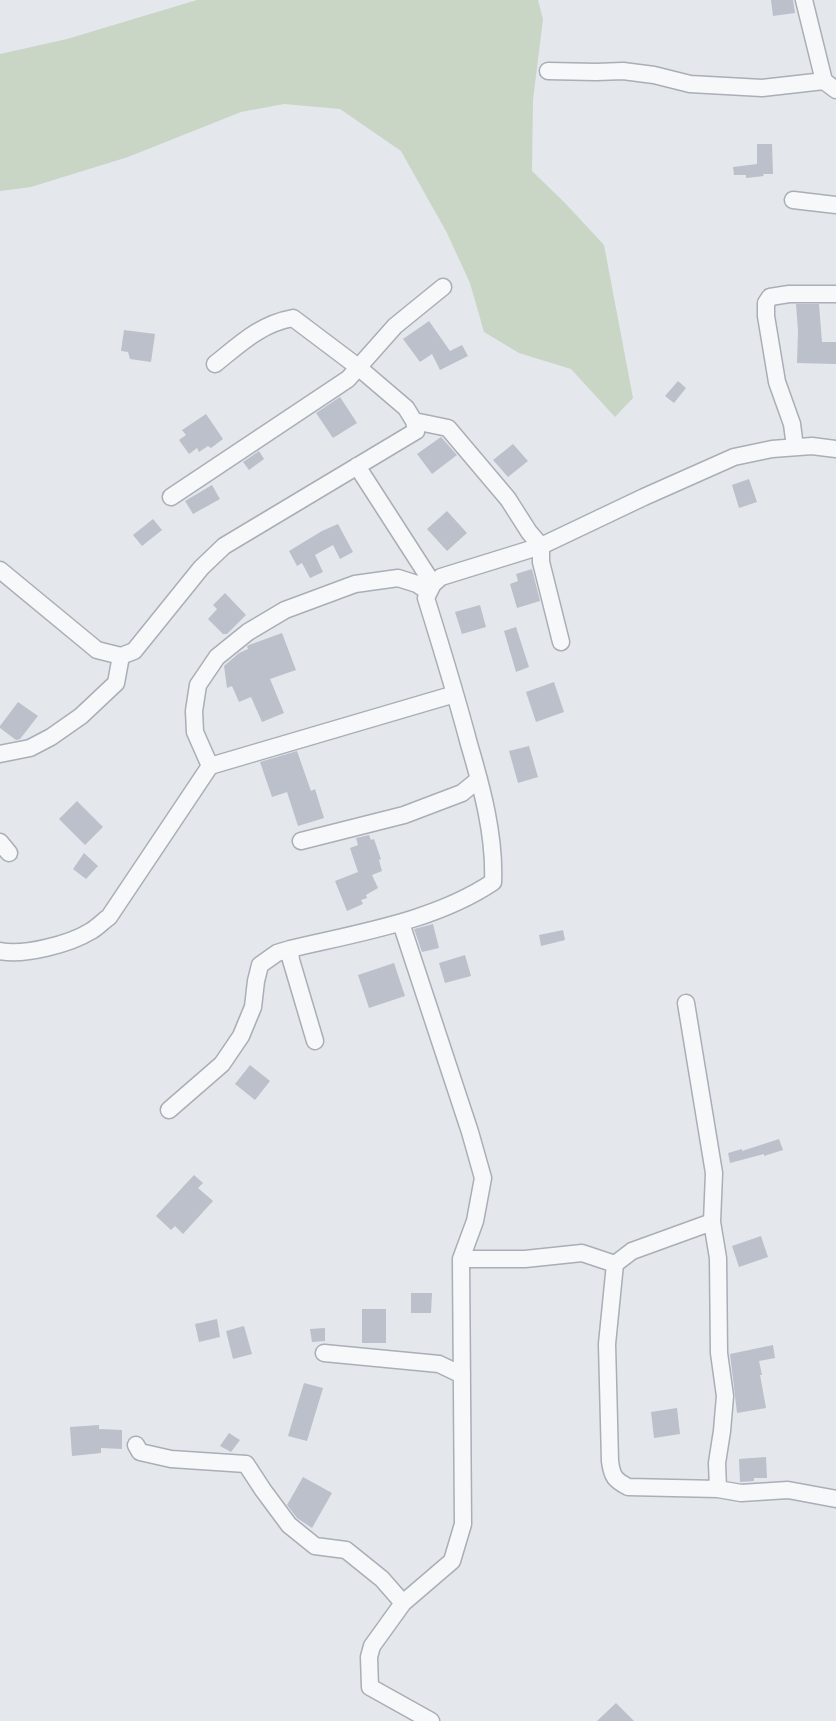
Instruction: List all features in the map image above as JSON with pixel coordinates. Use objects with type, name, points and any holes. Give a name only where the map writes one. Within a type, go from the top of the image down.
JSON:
[{"type":"street","points":[[548,71],[623,71],[690,84],[762,88],[830,86],[804,0]]},
{"type":"street","points":[[793,200],[836,205]]},
{"type":"street","points":[[171,497],[348,379],[395,326],[443,287]]},
{"type":"street","points":[[795,447],[792,424],[777,382],[766,303],[770,297],[789,293],[836,294]]},
{"type":"street","points":[[0,570],[97,650],[121,656],[134,651],[201,568],[224,546],[416,430],[406,408],[358,367],[293,318],[256,331],[215,364]]},
{"type":"street","points":[[414,421],[448,428],[508,499],[541,546],[541,562],[561,642]]},
{"type":"street","points":[[169,1110],[222,1064],[241,1036],[253,1007],[260,965],[277,953],[401,923],[474,895],[493,882],[494,858],[479,779],[426,598],[441,577],[541,546],[734,457],[795,447],[836,449]]},
{"type":"street","points":[[356,466],[431,588]]},
{"type":"street","points":[[210,766],[195,732],[194,711],[198,685],[217,657],[227,648],[285,610],[355,584],[398,578],[431,588]]},
{"type":"street","points":[[0,754],[30,748],[81,716],[116,683],[121,656]]},
{"type":"street","points":[[0,951],[11,953],[40,950],[90,932],[109,916],[210,766],[455,694]]},
{"type":"street","points":[[301,841],[404,814],[462,793],[479,779]]},
{"type":"street","points":[[401,923],[483,1178],[475,1221],[460,1259],[463,1524],[452,1561],[402,1603],[372,1646],[369,1657],[370,1687],[431,1721]]},
{"type":"street","points":[[290,949],[316,1041]]},
{"type":"street","points":[[686,1003],[714,1173],[712,1222],[718,1258],[719,1353],[725,1396],[717,1464],[718,1489]]},
{"type":"street","points":[[712,1222],[632,1251],[615,1264],[607,1344],[612,1474],[628,1487],[718,1489],[741,1493],[788,1490],[836,1499]]},
{"type":"street","points":[[460,1259],[525,1259],[582,1253],[615,1264]]},
{"type":"street","points":[[324,1353],[439,1364],[462,1375]]},
{"type":"street","points":[[136,1445],[140,1452],[170,1459],[246,1464],[289,1525],[315,1546],[346,1550],[382,1579],[402,1603]]},
{"type":"green space","points":[[197,0],[538,0],[543,19],[533,100],[532,171],[604,245],[633,398],[615,417],[571,369],[519,353],[484,332],[470,283],[447,233],[401,151],[340,109],[284,104],[241,112],[128,157],[31,187],[0,191],[0,54],[67,39]]},
{"type":"building","points":[[771,0],[793,0],[795,13],[773,16]]},
{"type":"building","points":[[757,144],[772,144],[773,174],[746,178],[746,175],[734,175],[733,167],[757,164]]},
{"type":"building","points":[[796,304],[819,304],[822,342],[836,342],[836,364],[797,363]]},
{"type":"building","points":[[429,321],[450,351],[462,345],[468,356],[440,370],[432,354],[420,362],[403,339]]},
{"type":"building","points":[[124,330],[155,334],[151,362],[130,359],[128,352],[121,351]]},
{"type":"building","points":[[678,381],[686,388],[674,403],[665,396]]},
{"type":"building","points":[[340,397],[357,423],[333,438],[316,413]]},
{"type":"building","points":[[206,414],[223,439],[211,448],[208,446],[199,452],[197,448],[189,454],[179,440],[186,435],[182,430]]},
{"type":"building","points":[[441,437],[457,455],[432,474],[417,454]]},
{"type":"building","points":[[513,444],[528,461],[508,477],[493,460]]},
{"type":"building","points":[[259,451],[264,459],[249,470],[243,462]]},
{"type":"building","points":[[749,479],[757,502],[739,508],[732,485]]},
{"type":"building","points":[[212,485],[220,499],[193,514],[185,501]]},
{"type":"building","points":[[447,511],[467,533],[447,551],[427,529]]},
{"type":"building","points":[[153,519],[162,530],[142,546],[133,535]]},
{"type":"building","points":[[338,524],[353,552],[340,559],[333,545],[315,555],[323,572],[310,578],[302,563],[297,566],[289,551]]},
{"type":"building","points":[[532,569],[540,601],[517,608],[510,584],[518,581],[516,574]]},
{"type":"building","points":[[225,593],[246,615],[227,634],[223,634],[208,619],[217,609],[213,605]]},
{"type":"building","points":[[480,605],[486,627],[462,634],[455,612]]},
{"type":"building","points":[[516,627],[529,667],[516,672],[504,631]]},
{"type":"building","points":[[282,633],[296,670],[270,679],[284,713],[262,722],[251,697],[239,702],[232,686],[227,688],[224,666],[248,649],[247,646]]},
{"type":"building","points":[[554,682],[564,712],[536,722],[526,692]]},
{"type":"building","points":[[18,702],[38,716],[20,739],[16,740],[0,726]]},
{"type":"building","points":[[529,746],[538,777],[518,783],[509,751]]},
{"type":"building","points":[[297,751],[311,791],[315,789],[324,818],[298,826],[287,792],[272,797],[260,762]]},
{"type":"building","points":[[77,801],[103,827],[85,845],[59,819]]},
{"type":"building","points":[[369,835],[371,840],[374,839],[381,859],[382,871],[372,875],[378,888],[361,900],[363,904],[347,911],[335,881],[358,872],[350,848],[358,845],[356,838]]},
{"type":"building","points":[[84,853],[98,866],[86,879],[73,869]]},
{"type":"building","points":[[433,924],[439,948],[422,952],[414,929]]},
{"type":"building","points":[[563,930],[565,940],[541,946],[539,935]]},
{"type":"building","points":[[465,955],[471,976],[445,983],[439,963]]},
{"type":"building","points":[[394,963],[405,996],[369,1008],[358,975]]},
{"type":"building","points":[[250,1065],[270,1081],[255,1100],[235,1084]]},
{"type":"building","points":[[779,1139],[783,1150],[730,1163],[728,1153]]},
{"type":"building","points":[[194,1175],[203,1183],[198,1188],[213,1201],[183,1234],[175,1226],[171,1230],[156,1216]]},
{"type":"building","points":[[761,1236],[768,1257],[739,1267],[732,1246]]},
{"type":"building","points":[[411,1293],[432,1293],[431,1313],[411,1313]]},
{"type":"building","points":[[362,1309],[386,1309],[386,1343],[362,1343]]},
{"type":"building","points":[[217,1319],[220,1337],[199,1342],[195,1324]]},
{"type":"building","points":[[244,1326],[252,1354],[233,1359],[226,1331]]},
{"type":"building","points":[[325,1328],[325,1341],[312,1342],[310,1329]]},
{"type":"building","points":[[773,1345],[775,1358],[759,1361],[766,1408],[737,1413],[730,1354]]},
{"type":"building","points":[[304,1383],[323,1388],[307,1441],[288,1436]]},
{"type":"building","points":[[677,1408],[680,1434],[654,1438],[651,1412]]},
{"type":"building","points":[[99,1425],[99,1429],[122,1430],[122,1449],[101,1448],[101,1453],[72,1456],[70,1427]]},
{"type":"building","points":[[229,1433],[240,1440],[231,1452],[220,1446]]},
{"type":"building","points":[[766,1457],[767,1478],[740,1482],[739,1459]]},
{"type":"building","points":[[303,1477],[332,1493],[312,1528],[297,1518],[287,1505]]},
{"type":"building","points":[[616,1703],[634,1721],[597,1721]]}]
